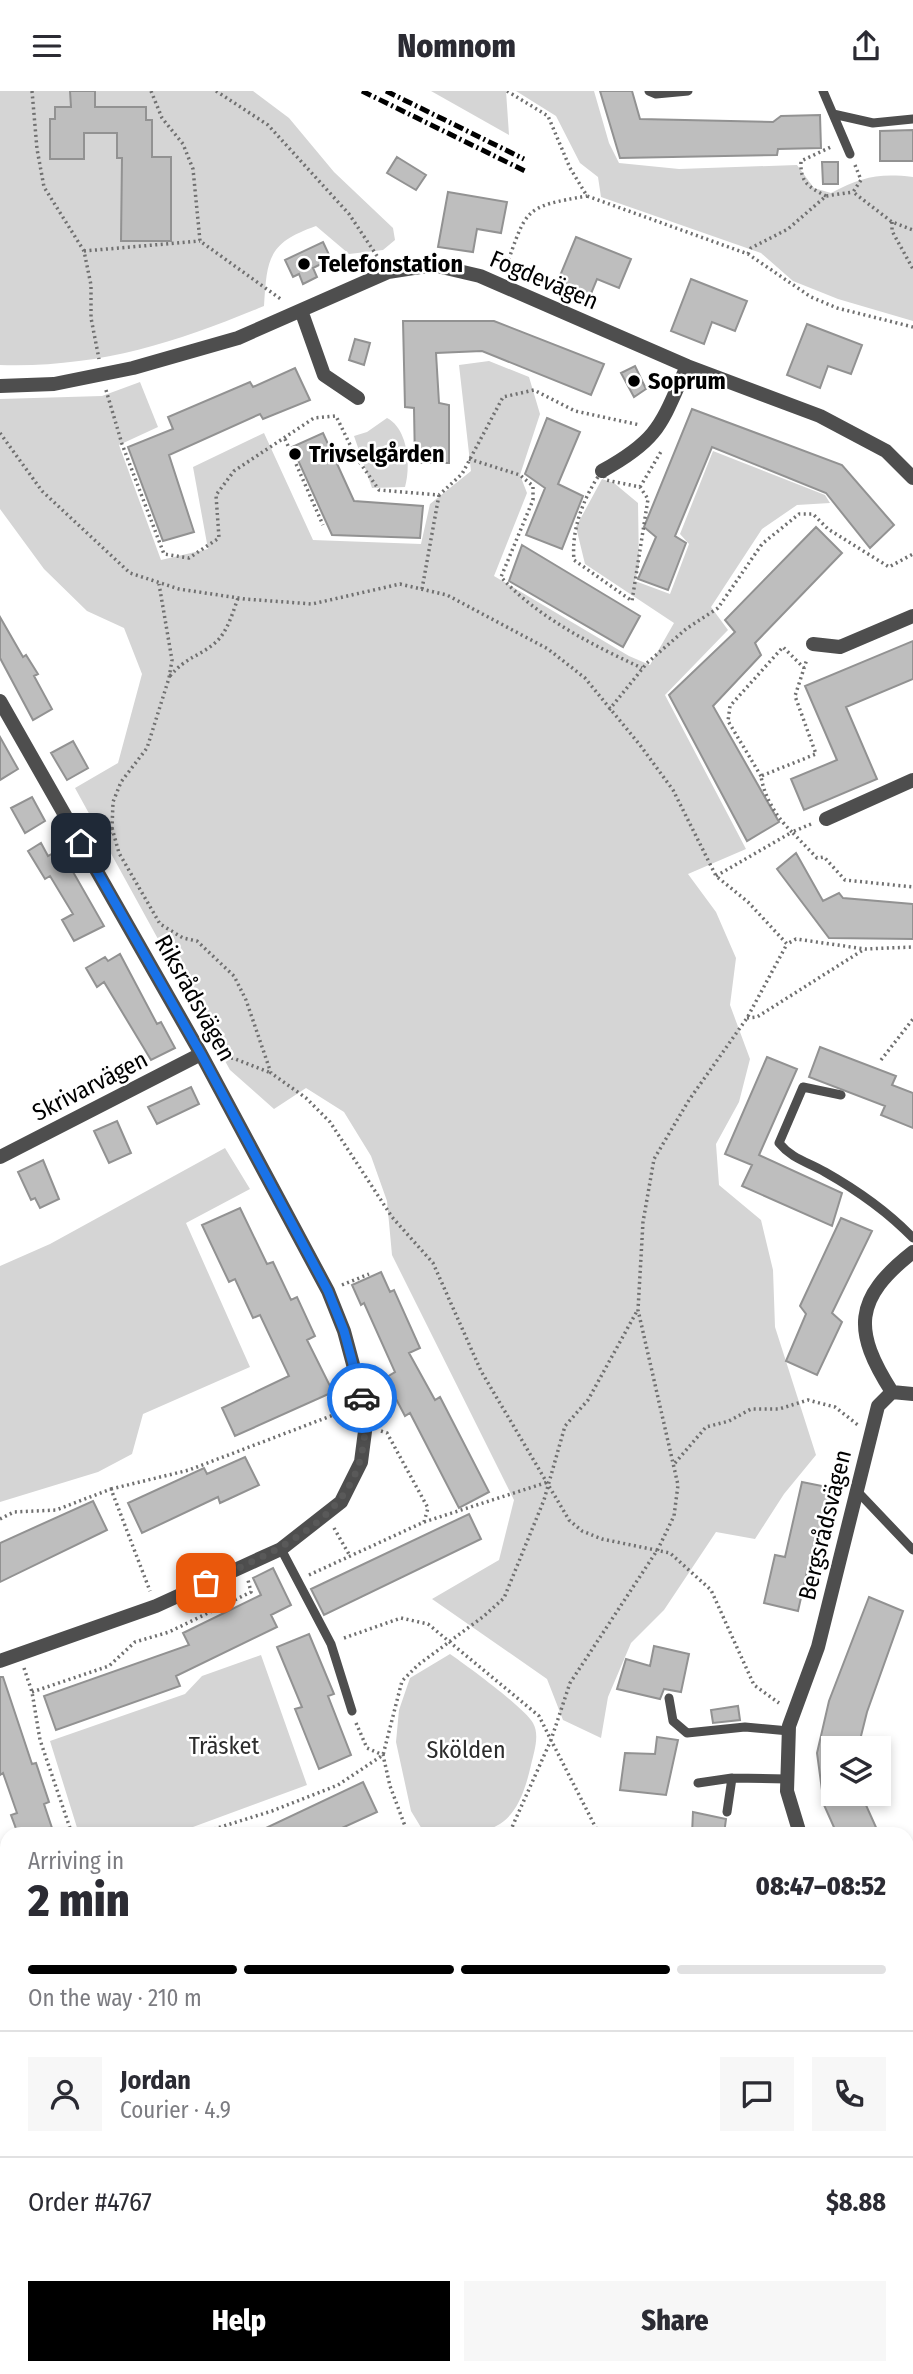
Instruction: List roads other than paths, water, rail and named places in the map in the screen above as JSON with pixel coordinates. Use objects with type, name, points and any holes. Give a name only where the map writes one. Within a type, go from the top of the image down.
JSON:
[{"type":"street","name":"Fogdevägen","points":[[0,386],[54,384],[102,376],[238,338],[302,313],[388,272],[433,265],[480,276],[687,366],[820,416],[886,451],[913,478]]},
{"type":"street","points":[[302,313],[324,375],[358,398]]},
{"type":"street","points":[[602,471],[634,453],[659,429],[687,366]]},
{"type":"street","points":[[813,644],[840,647],[913,616]]},
{"type":"street","name":"Riksrådsvägen","points":[[0,701],[204,1060],[328,1291],[344,1331],[363,1402],[366,1425],[361,1462],[341,1502],[281,1549],[156,1606],[0,1661]]},
{"type":"street","points":[[826,819],[913,780]]},
{"type":"street","name":"Skrivarvägen","points":[[0,1157],[204,1060]]},
{"type":"street","points":[[913,1252],[883,1277],[863,1318],[870,1357],[892,1392],[913,1394]]},
{"type":"street","name":"Bergsrådsvägen","points":[[798,1827],[787,1791],[792,1712],[818,1647],[878,1406],[892,1392]]},
{"type":"lane","points":[[649,91],[673,94],[688,91]]},
{"type":"lane","points":[[823,91],[850,154]]},
{"type":"lane","points":[[833,114],[873,123],[913,119]]},
{"type":"lane","points":[[841,1095],[803,1087],[779,1143],[789,1155],[826,1172],[900,1224],[913,1238]]},
{"type":"lane","points":[[857,1491],[913,1550]]},
{"type":"lane","points":[[281,1549],[331,1644],[352,1711]]},
{"type":"lane","points":[[669,1698],[673,1721],[687,1733],[745,1727],[789,1731]]},
{"type":"lane","points":[[698,1783],[732,1778],[787,1779]]},
{"type":"lane","points":[[727,1812],[732,1778]]},
{"type":"railway","points":[[362,91],[525,171]]},
{"type":"railway","points":[[386,91],[524,159]]},
{"type":"place","name":"Telefonstation","points":[[304,264]]},
{"type":"place","name":"Soprum","points":[[634,381]]},
{"type":"place","name":"Trivselgården","points":[[295,454]]},
{"type":"park label","name":"Träsket","points":[[224,1746]]},
{"type":"park label","name":"Skölden","points":[[466,1750]]}]
